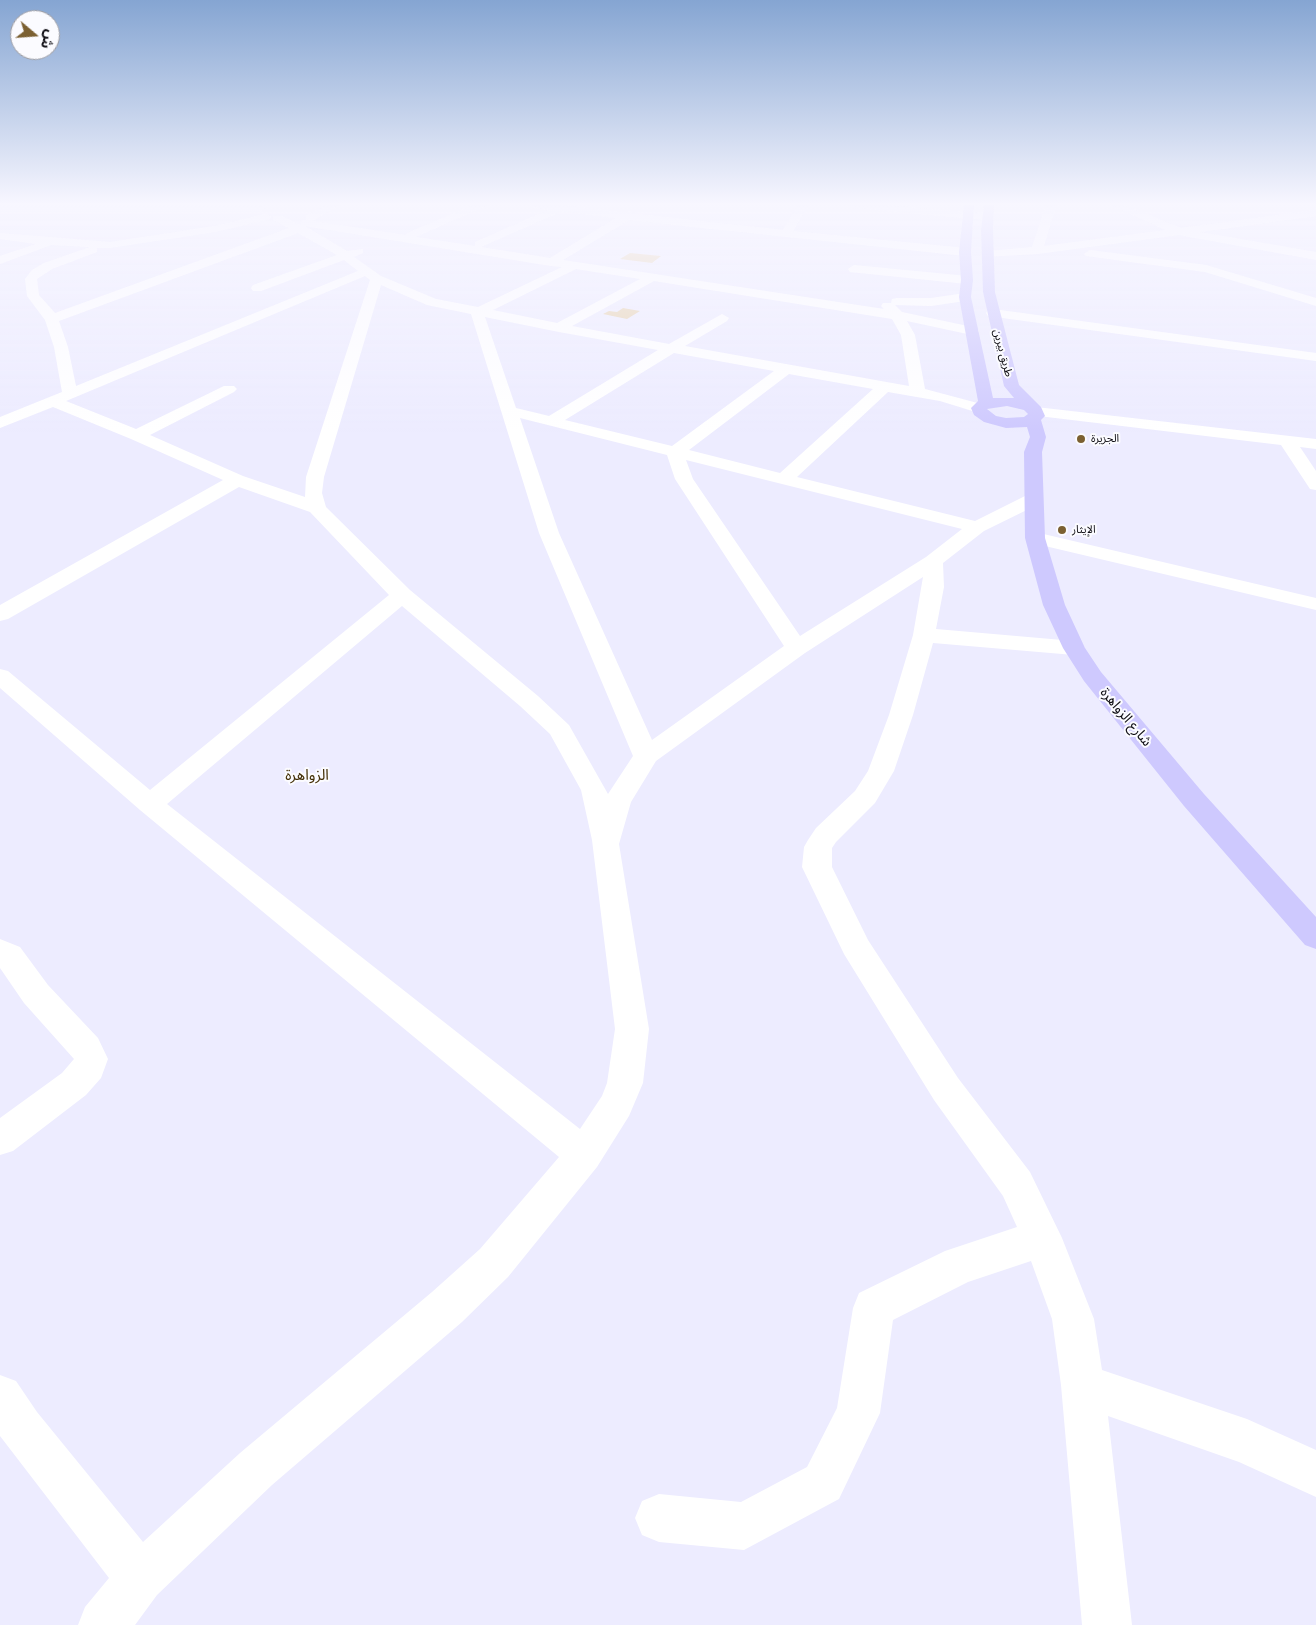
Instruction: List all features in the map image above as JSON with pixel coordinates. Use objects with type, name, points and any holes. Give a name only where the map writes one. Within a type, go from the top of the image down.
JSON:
[{"type":"main road","name":"طريق بيرين","points":[[967,281],[965,297],[983,406]]},
{"type":"main road","name":"طريق بيرين","points":[[989,281],[993,313],[1012,386],[1033,413]]},
{"type":"main road","points":[[998,422],[1022,423],[1033,413],[1007,401],[983,406],[984,416],[998,422],[1022,445]]},
{"type":"main road","name":"شارع الزواهرة","points":[[1033,413],[1038,437],[1022,445],[1034,499],[1035,538],[1054,605],[1074,648],[1092,676],[1194,800],[1316,937]]},
{"type":"street","points":[[31,281],[33,296],[52,319],[61,348],[70,394]]},
{"type":"street","points":[[52,319],[160,281]]},
{"type":"street","points":[[257,288],[276,281]]},
{"type":"street","points":[[0,423],[357,281]]},
{"type":"street","points":[[104,1625],[140,1578],[308,1423],[397,1350],[494,1263],[584,1155],[616,1105],[625,1083],[632,1029],[605,844],[594,790],[560,730],[529,701],[402,595],[351,546],[317,508],[313,493],[314,477],[334,421],[363,320],[371,281]]},
{"type":"street","points":[[385,281],[432,302],[477,313],[918,392],[983,406]]},
{"type":"street","points":[[477,313],[530,281]]},
{"type":"street","points":[[559,328],[646,281]]},
{"type":"street","points":[[669,281],[897,316],[972,331]]},
{"type":"street","points":[[721,281],[882,301],[922,303],[965,297]]},
{"type":"street","points":[[1245,281],[1316,302]]},
{"type":"street","points":[[882,301],[897,316],[911,346],[918,392]]},
{"type":"street","points":[[477,313],[549,533],[646,756]]},
{"type":"street","points":[[993,313],[1316,357]]},
{"type":"street","points":[[553,420],[722,318]]},
{"type":"street","points":[[786,369],[677,451],[676,462],[684,479],[797,648]]},
{"type":"street","points":[[784,479],[884,387]]},
{"type":"street","points":[[137,434],[229,389]]},
{"type":"street","points":[[52,401],[137,434],[237,480],[317,508]]},
{"type":"street","points":[[510,411],[677,451],[977,528]]},
{"type":"street","points":[[1033,413],[1316,444]]},
{"type":"street","points":[[1287,441],[1316,485]]},
{"type":"street","points":[[0,614],[237,480]]},
{"type":"street","points":[[605,844],[617,802],[646,756],[797,648],[933,561],[977,528],[1034,499]]},
{"type":"street","points":[[1035,538],[1316,604]]},
{"type":"street","points":[[933,561],[932,588],[924,635],[901,715],[881,771],[865,797],[826,835],[818,847],[817,867],[854,946],[946,1089],[1018,1184],[1042,1238],[1073,1319],[1083,1386],[1107,1625]]},
{"type":"street","points":[[150,804],[402,595]]},
{"type":"street","points":[[924,635],[1074,648]]},
{"type":"street","points":[[0,676],[150,804],[584,1155]]},
{"type":"street","points":[[0,951],[9,956],[36,994],[86,1048],[91,1059],[89,1068],[74,1084],[0,1139]]},
{"type":"street","points":[[659,1518],[744,1526],[823,1483],[858,1413],[874,1308],[959,1265],[1042,1238]]},
{"type":"street","points":[[1083,1386],[1247,1442],[1316,1474]]},
{"type":"street","points":[[0,1397],[21,1428],[140,1578]]},
{"type":"building","points":[[623,308],[640,311],[627,319],[603,314],[609,311],[617,312]]},
{"type":"place","name":"الجزيرة","points":[[1081,439]]},
{"type":"place","name":"الإيثار","points":[[1062,530]]},
{"type":"district","name":"الزواهرة","points":[[307,775]]}]
